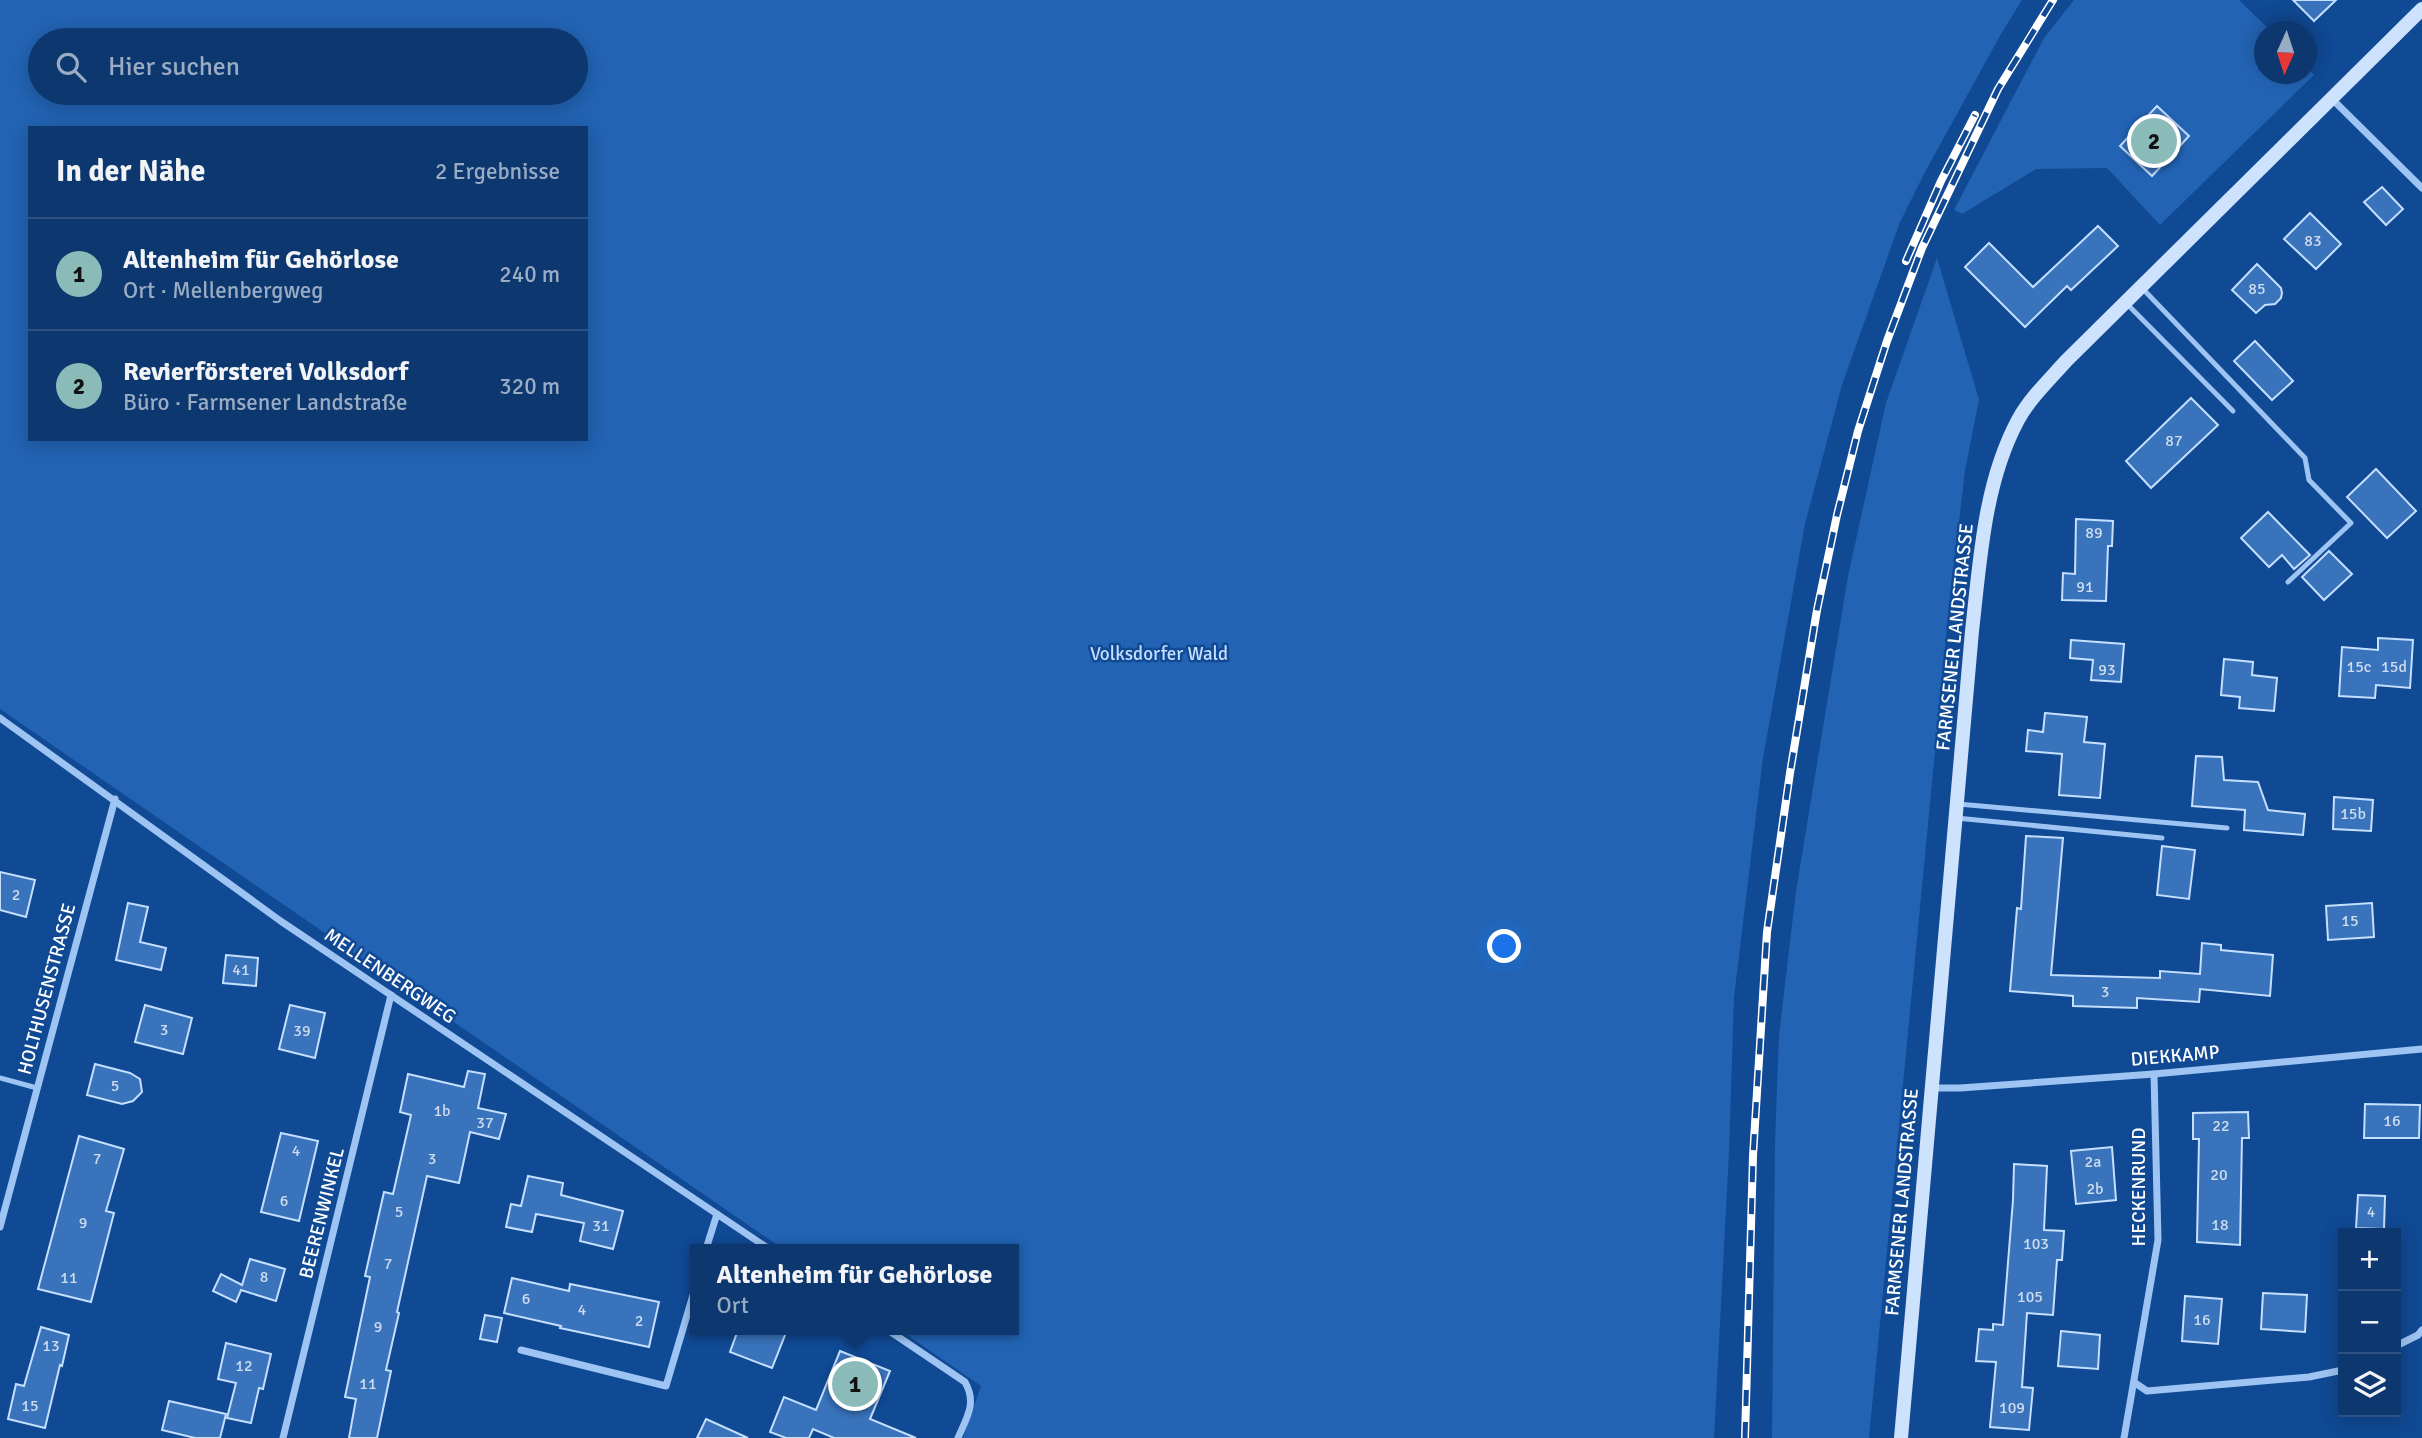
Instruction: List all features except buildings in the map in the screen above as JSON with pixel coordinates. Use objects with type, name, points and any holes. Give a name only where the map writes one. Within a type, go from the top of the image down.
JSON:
[{"type":"main road","name":"FARMSENER LANDSTRASSE","points":[[1901,1438],[1980,565],[1996,476],[2012,433],[2027,406],[2066,361],[2422,9]]},
{"type":"street","points":[[2331,98],[2422,188]]},
{"type":"street","name":"MELLENBERGWEG","points":[[0,718],[282,922],[762,1244]]},
{"type":"street","name":"HOLTHUSENSTRASSE","points":[[0,1227],[115,799]]},
{"type":"street","name":"BEERENWINKEL","points":[[283,1438],[391,995]]},
{"type":"street","name":"DIEKKAMP","points":[[1931,1088],[2154,1074],[2422,1049]]},
{"type":"street","name":"HECKENRUND","points":[[2124,1438],[2158,1240],[2154,1074]]},
{"type":"street","points":[[708,1244],[717,1214]]},
{"type":"street","points":[[521,1350],[666,1386],[690,1305]]},
{"type":"street","points":[[2401,1344],[2422,1330]]},
{"type":"street","points":[[895,1335],[965,1382],[972,1394],[958,1438]]},
{"type":"street","points":[[2135,1383],[2147,1391],[2309,1377],[2338,1371]]},
{"type":"lane","points":[[2140,286],[2305,458],[2309,480],[2351,523],[2288,582]]},
{"type":"lane","points":[[2124,302],[2233,411]]},
{"type":"lane","points":[[1956,811],[2227,828]]},
{"type":"lane","points":[[1956,811],[2162,838]]},
{"type":"lane","points":[[0,1078],[37,1088]]},
{"type":"green space","name":"Volksdorfer Wald","points":[[0,0],[2022,0],[1925,172],[1900,222],[1842,385],[1805,524],[1763,758],[1734,997],[1714,1438],[963,1438],[981,1386],[907,1335],[1019,1335],[1019,1244],[776,1244],[0,709]]},
{"type":"green space","points":[[2074,0],[2239,0],[2261,21],[2254,21],[2254,84],[2305,84],[2160,225],[2107,168],[2036,169],[1962,214],[1954,210],[2044,38]]},
{"type":"green space","points":[[1937,258],[1979,400],[1965,471],[1949,606],[1869,1438],[1772,1438],[1775,1143],[1779,1035],[1796,891],[1848,576],[1886,403]]},
{"type":"railway","points":[[1745,1438],[1753,1156],[1767,932],[1817,610],[1837,515],[1858,431],[1887,341],[1922,248],[1998,89],[2053,0]]},
{"type":"railway","points":[[1906,261],[1941,181],[1975,115]]},
{"type":"place","name":"Revierförsterei Volksdorf","points":[[2154,141]]},
{"type":"place","name":"Altenheim für Gehörlose","points":[[855,1384]]}]
